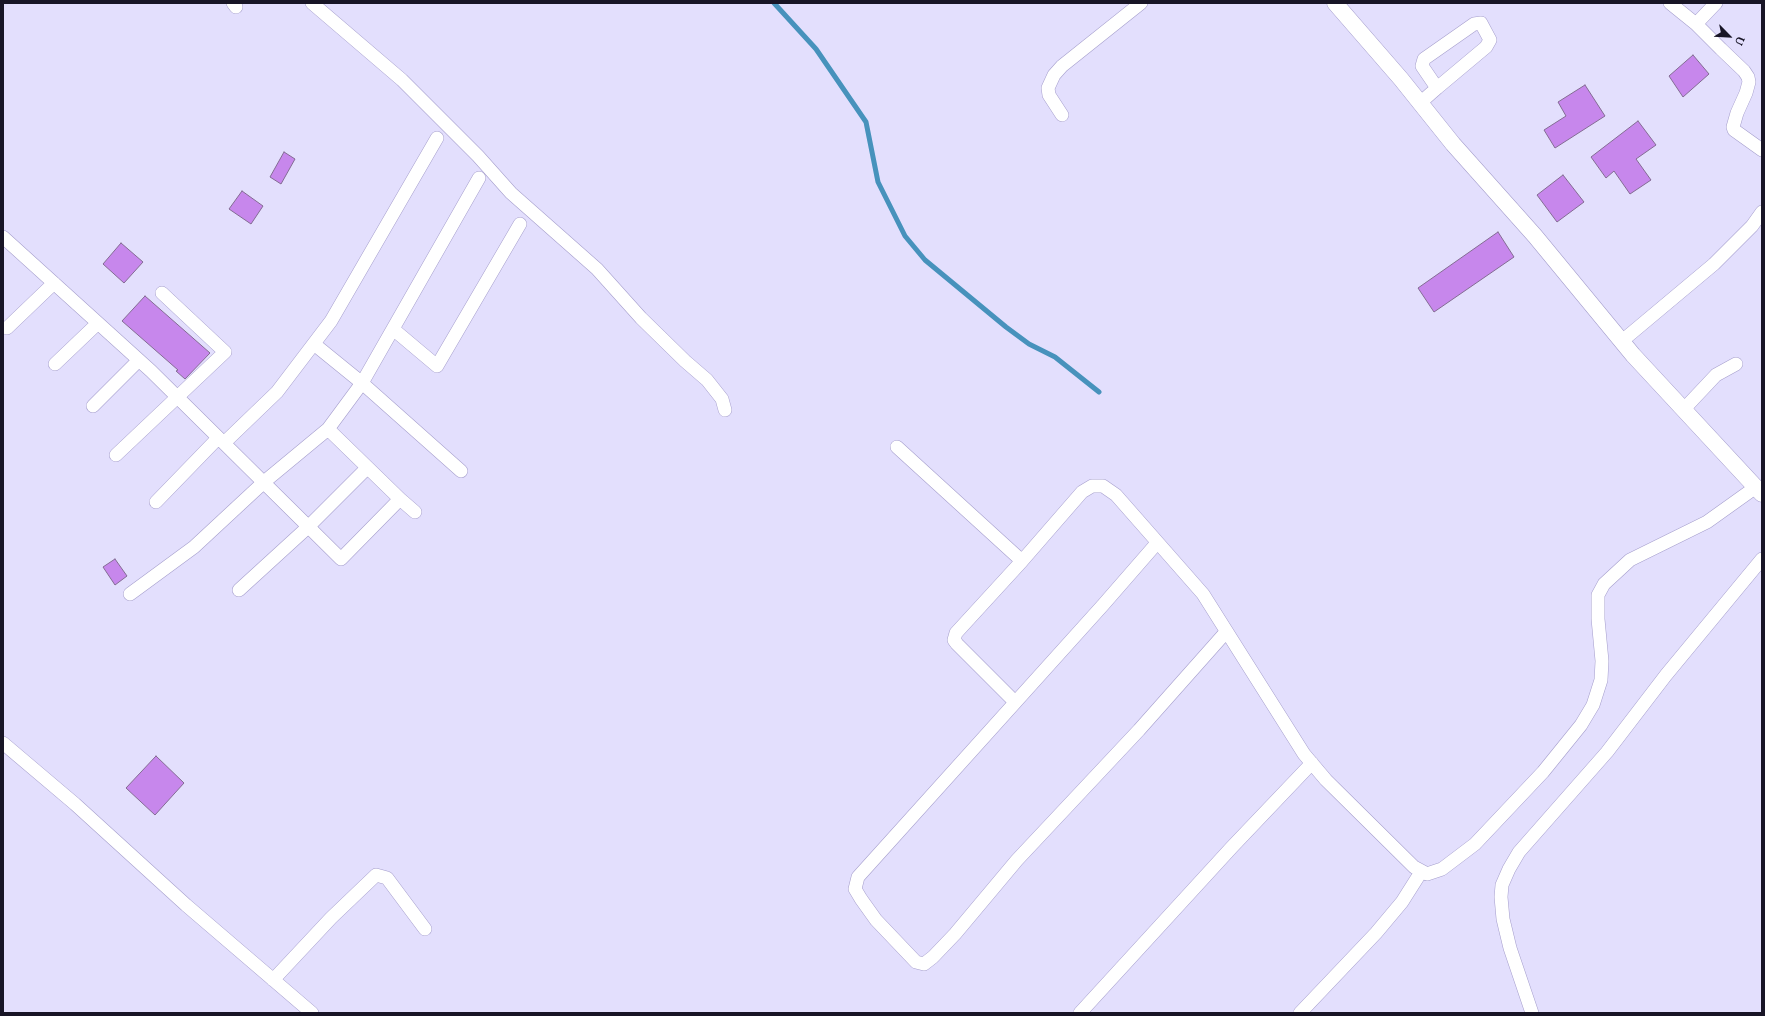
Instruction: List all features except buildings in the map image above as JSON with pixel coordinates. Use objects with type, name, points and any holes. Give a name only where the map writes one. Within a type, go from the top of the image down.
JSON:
[{"type":"street","points":[[312,3],[402,80],[478,156],[511,193],[598,269],[641,318],[685,361],[707,380],[722,398],[725,410]]},
{"type":"street","points":[[1062,114],[1049,95],[1048,88],[1054,75],[1062,66],[1141,3]]},
{"type":"street","points":[[1015,702],[954,640],[956,633],[1022,561],[1082,492],[1092,486],[1103,486],[1116,495],[1203,594],[1304,754],[1326,780],[1414,866],[1421,872],[1427,874],[1442,869],[1475,844],[1543,772],[1580,725],[1592,704],[1602,680],[1598,594],[1604,584],[1630,560],[1707,522],[1759,490],[1622,341],[1535,236],[1454,144],[1335,3]]},
{"type":"street","points":[[1670,3],[1696,24],[1744,71],[1748,77],[1749,82],[1746,93],[1737,113],[1733,127],[1734,130],[1762,150]]},
{"type":"street","points":[[1696,24],[1716,3]]},
{"type":"street","points":[[1420,103],[1486,47],[1489,43],[1489,38],[1481,24],[1474,24],[1424,59],[1422,66],[1437,88]]},
{"type":"street","points":[[156,502],[221,440],[277,392],[331,321],[437,138]]},
{"type":"street","points":[[130,594],[194,547],[264,482],[328,428],[362,383],[479,178]]},
{"type":"street","points":[[1622,341],[1714,264],[1761,216]]},
{"type":"street","points":[[393,329],[437,366],[520,224]]},
{"type":"street","points":[[3,237],[139,360],[264,482],[340,559],[400,499]]},
{"type":"street","points":[[7,328],[54,283]]},
{"type":"street","points":[[116,455],[225,352],[162,293]]},
{"type":"street","points":[[55,364],[98,323]]},
{"type":"street","points":[[314,344],[362,383],[461,471]]},
{"type":"street","points":[[93,406],[139,360]]},
{"type":"street","points":[[1684,409],[1716,375],[1736,364]]},
{"type":"street","points":[[328,428],[367,468],[415,512]]},
{"type":"street","points":[[898,446],[1022,561]]},
{"type":"street","points":[[239,590],[308,527],[367,468]]},
{"type":"street","points":[[1157,543],[863,871],[856,882],[855,889],[860,899],[876,920],[916,962],[924,964],[933,957],[955,934],[1017,860],[1139,730],[1226,632]]},
{"type":"street","points":[[1532,1013],[1510,948],[1503,919],[1500,897],[1502,885],[1509,869],[1519,852],[1607,752],[1666,675],[1762,559]]},
{"type":"street","points":[[3,743],[75,804],[186,905],[312,1013]]},
{"type":"street","points":[[1080,1013],[1226,852],[1312,763]]},
{"type":"street","points":[[1300,1013],[1376,933],[1402,902],[1421,872]]},
{"type":"street","points":[[273,980],[288,962],[331,918],[376,875],[387,878],[425,928]]},
{"type":"waterway","points":[[774,3],[816,49],[866,122],[878,182],[905,236],[925,260],[1006,327],[1029,344],[1055,357],[1099,392]]}]
